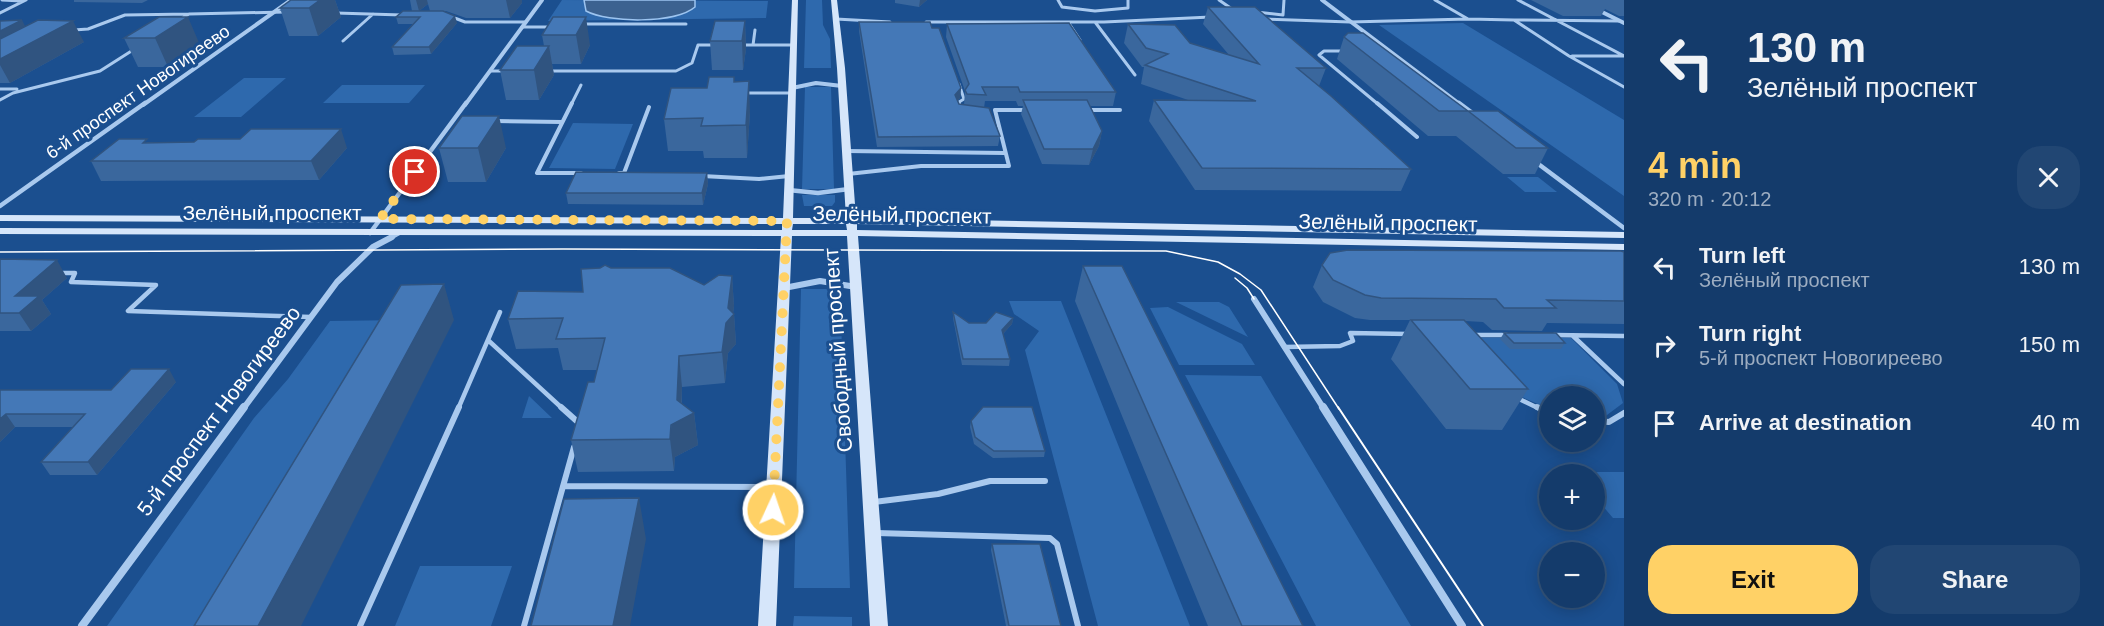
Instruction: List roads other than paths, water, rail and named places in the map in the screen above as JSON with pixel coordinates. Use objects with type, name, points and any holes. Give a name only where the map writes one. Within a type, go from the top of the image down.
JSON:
[{"type":"main road","points":[[767,626],[789,176],[795,0]]},
{"type":"main road","name":"Свободный проспект","points":[[834,0],[842,86],[879,626]]},
{"type":"main road","name":"Зелёный проспект","points":[[0,218],[380,219],[786,227]]},
{"type":"main road","name":"Зелёный проспект","points":[[852,227],[1624,247]]},
{"type":"main road","name":"Зелёный проспект","points":[[0,231],[399,233],[852,227],[1624,235]]},
{"type":"street","name":"6-й проспект Новогиреево","points":[[0,206],[291,0]]},
{"type":"street","points":[[370,233],[542,0]]},
{"type":"street","points":[[1322,0],[1481,120]]},
{"type":"street","points":[[1597,9],[1622,22]]},
{"type":"street","points":[[792,91],[816,83],[842,86]]},
{"type":"street","points":[[1527,154],[1624,228]]},
{"type":"street","points":[[788,190],[818,194],[849,189]]},
{"type":"street","name":"5-й проспект Новогиреево","points":[[82,626],[337,282],[373,247],[399,233]]},
{"type":"street","points":[[783,288],[821,280],[840,281],[856,287]]},
{"type":"street","points":[[1254,299],[1462,626]]},
{"type":"lane","points":[[2,0],[26,0]]},
{"type":"lane","points":[[0,13],[26,0]]},
{"type":"lane","points":[[1058,0],[1062,7],[1081,11],[1106,11],[1128,8],[1128,0]]},
{"type":"lane","points":[[1219,0],[1228,9],[1239,10]]},
{"type":"lane","points":[[1250,11],[1283,15],[1284,0]]},
{"type":"lane","points":[[1435,0],[1468,19]]},
{"type":"lane","points":[[1518,0],[1624,56]]},
{"type":"lane","points":[[75,24],[70,29],[88,29],[125,15],[285,12]]},
{"type":"lane","points":[[329,13],[408,15]]},
{"type":"lane","points":[[179,21],[189,14]]},
{"type":"lane","points":[[343,41],[373,14]]},
{"type":"lane","points":[[445,15],[465,22],[526,22]]},
{"type":"lane","points":[[925,22],[1095,22],[1222,17]]},
{"type":"lane","points":[[836,18],[891,22]]},
{"type":"lane","points":[[1257,19],[1350,22],[1468,19],[1622,22]]},
{"type":"lane","points":[[1514,20],[1569,56],[1624,87]]},
{"type":"lane","points":[[1068,22],[1081,41]]},
{"type":"lane","points":[[1095,22],[1135,75]]},
{"type":"lane","points":[[575,25],[686,24]]},
{"type":"lane","points":[[522,27],[557,27],[551,36]]},
{"type":"lane","points":[[753,45],[755,30]]},
{"type":"lane","points":[[540,71],[676,71],[692,63],[698,45],[720,45]]},
{"type":"lane","points":[[742,45],[794,45]]},
{"type":"lane","points":[[0,100],[26,89],[100,71],[140,46]]},
{"type":"lane","points":[[1350,51],[1324,51],[1320,55],[1417,137]]},
{"type":"lane","points":[[1383,51],[1389,51]]},
{"type":"lane","points":[[1569,56],[1624,56]]},
{"type":"lane","points":[[490,71],[509,71]]},
{"type":"lane","points":[[956,77],[964,99],[959,102],[958,106],[962,112]]},
{"type":"lane","points":[[581,85],[537,173],[591,173]]},
{"type":"lane","points":[[0,89],[26,89]]},
{"type":"lane","points":[[736,93],[792,91]]},
{"type":"lane","points":[[624,173],[649,107]]},
{"type":"lane","points":[[848,174],[921,166],[1009,166],[995,110],[1029,110]]},
{"type":"lane","points":[[1086,110],[1120,110]]},
{"type":"lane","points":[[453,121],[464,121]]},
{"type":"lane","points":[[486,121],[562,122]]},
{"type":"lane","points":[[846,151],[1005,153]]},
{"type":"lane","points":[[613,173],[635,174]]},
{"type":"lane","points":[[692,176],[759,178],[789,176]]},
{"type":"lane","points":[[53,273],[75,273],[71,282],[156,285],[128,311],[311,318]]},
{"type":"lane","points":[[360,626],[500,312]]},
{"type":"lane","points":[[1284,347],[1340,346],[1353,341],[1350,333],[1418,334]]},
{"type":"lane","points":[[1463,334],[1518,335]]},
{"type":"lane","points":[[1551,335],[1624,336]]},
{"type":"lane","points":[[1573,336],[1624,384]]},
{"type":"lane","points":[[489,341],[580,425],[524,626]]},
{"type":"lane","points":[[1512,394],[1539,408]]},
{"type":"lane","points":[[1605,422],[1610,422],[1624,412]]},
{"type":"lane","points":[[871,502],[938,494],[990,481],[1045,481]]},
{"type":"lane","points":[[564,486],[774,487]]},
{"type":"lane","points":[[873,533],[1050,538],[1057,544],[1078,626]]},
{"type":"tram line","points":[[0,252],[563,249],[1166,251],[1218,262],[1240,274],[1261,290],[1339,409]]},
{"type":"tram line","points":[[1235,278],[1247,288],[1254,299]]},
{"type":"tram line","points":[[1338,407],[1483,626]]}]
